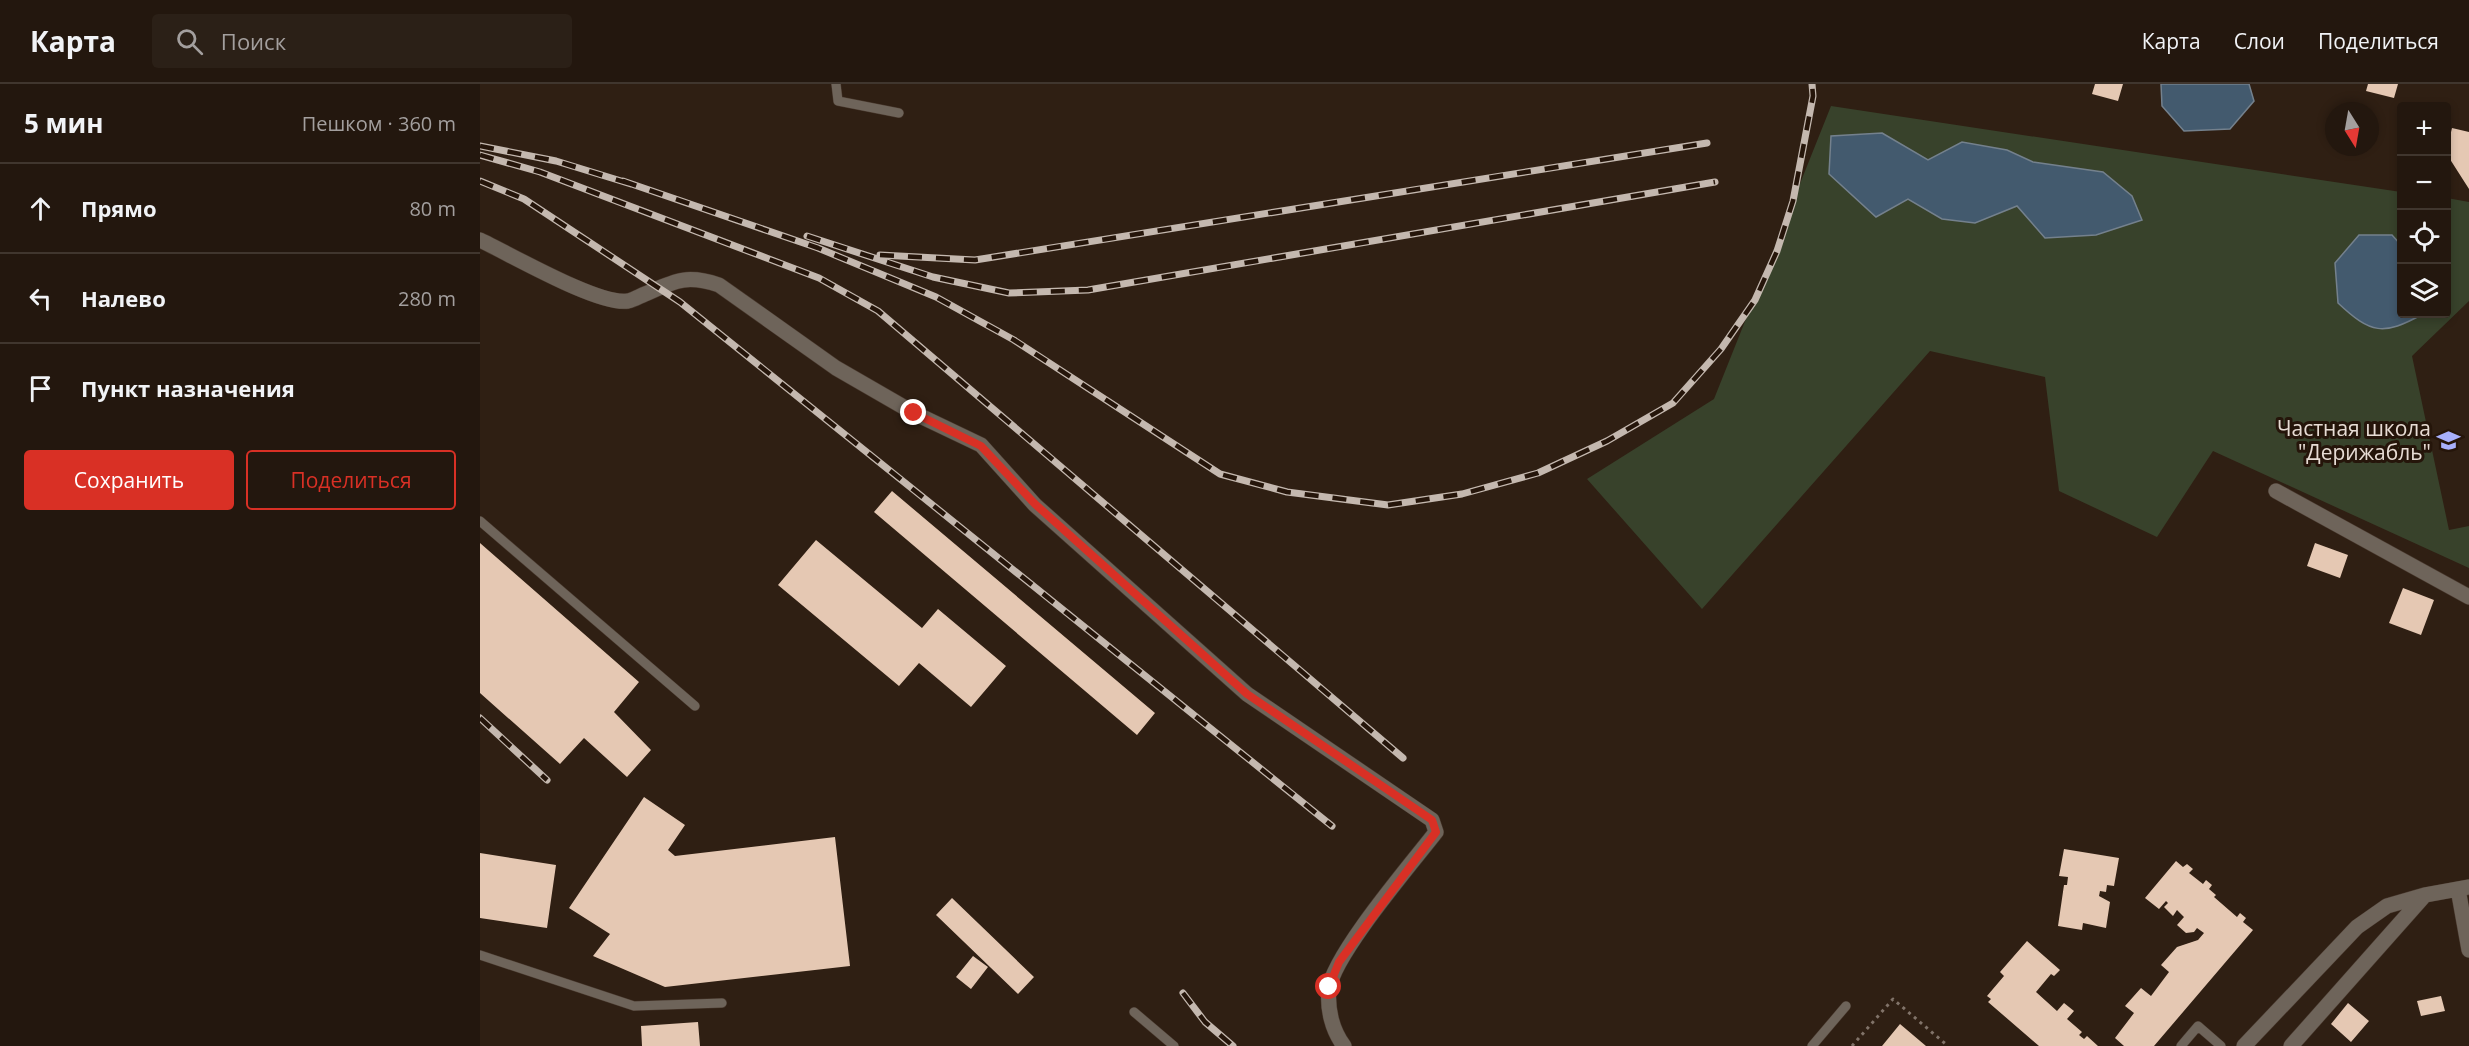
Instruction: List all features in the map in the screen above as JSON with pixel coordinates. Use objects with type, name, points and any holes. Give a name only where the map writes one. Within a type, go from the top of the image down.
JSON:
[{"type":"street","points":[[480,240],[582,290],[613,301],[628,301],[681,278],[702,279],[719,285],[836,368],[914,413],[981,446],[1035,504],[1247,694],[1432,820],[1436,832],[1339,962],[1329,987],[1329,1014],[1344,1046]]},
{"type":"street","points":[[2276,491],[2469,597]]},
{"type":"street","points":[[2244,1046],[2357,927],[2387,906],[2425,895],[2463,888],[2469,950]]},
{"type":"street","points":[[2291,1046],[2425,895]]},
{"type":"lane","points":[[836,84],[838,101],[899,113]]},
{"type":"lane","points":[[480,521],[695,706]]},
{"type":"lane","points":[[480,955],[634,1006],[722,1004]]},
{"type":"lane","points":[[1812,1046],[1846,1006]]},
{"type":"lane","points":[[1134,1012],[1174,1046]]},
{"type":"lane","points":[[2181,1046],[2198,1026],[2221,1046]]},
{"type":"path","points":[[1852,1046],[1893,999],[1948,1046]]},
{"type":"green space","points":[[1831,106],[2397,191],[2397,318],[2451,318],[2451,199],[2469,202],[2469,301],[2412,356],[2449,530],[2469,526],[2469,568],[2213,451],[2157,537],[2059,491],[2045,377],[1930,351],[1702,609],[1587,479],[1714,399]]},
{"type":"water","points":[[2161,84],[2249,84],[2254,101],[2230,129],[2184,131],[2162,106]]},
{"type":"water","points":[[1882,133],[1928,160],[1962,142],[2007,150],[2033,162],[2103,172],[2132,196],[2142,220],[2096,235],[2045,238],[2017,206],[1975,223],[1942,219],[1908,199],[1876,217],[1829,174],[1831,136]]},
{"type":"water","points":[[2359,235],[2392,235],[2397,241],[2397,318],[2415,318],[2387,328],[2369,326],[2360,321],[2338,303],[2335,263]]},
{"type":"building","points":[[2095,84],[2123,84],[2118,101],[2092,94]]},
{"type":"building","points":[[2368,84],[2398,84],[2394,98],[2366,91]]},
{"type":"building","points":[[2452,128],[2469,132],[2469,189],[2451,161]]},
{"type":"building","points":[[892,491],[1155,713],[1137,735],[874,512]]},
{"type":"building","points":[[816,540],[922,628],[938,609],[1006,666],[971,707],[919,663],[899,686],[778,585]]},
{"type":"building","points":[[480,543],[639,682],[614,712],[651,750],[627,777],[584,738],[560,764],[480,693]]},
{"type":"building","points":[[2315,543],[2348,555],[2340,578],[2307,566]]},
{"type":"building","points":[[2403,588],[2434,600],[2421,635],[2389,623]]},
{"type":"building","points":[[644,797],[685,825],[668,850],[675,856],[835,837],[850,966],[665,987],[593,956],[610,934],[569,908]]},
{"type":"building","points":[[2064,849],[2119,858],[2114,886],[2107,885],[2106,892],[2100,891],[2099,896],[2110,902],[2106,928],[2083,923],[2082,930],[2058,926],[2064,885],[2067,885],[2068,877],[2059,876]]},
{"type":"building","points":[[480,853],[556,865],[547,928],[480,918]]},
{"type":"building","points":[[2176,861],[2183,867],[2187,864],[2193,869],[2189,873],[2203,884],[2206,880],[2212,885],[2209,889],[2216,895],[2214,897],[2237,917],[2240,913],[2246,918],[2243,922],[2253,930],[2154,1046],[2124,1046],[2115,1038],[2134,1013],[2125,1006],[2141,988],[2151,996],[2169,972],[2161,965],[2177,947],[2198,940],[2204,933],[2197,928],[2194,932],[2186,933],[2177,925],[2184,917],[2177,910],[2173,916],[2164,907],[2168,903],[2166,901],[2159,909],[2145,898]]},
{"type":"building","points":[[952,898],[1034,977],[1018,994],[936,915]]},
{"type":"building","points":[[2027,941],[2060,970],[2054,976],[2051,974],[2036,992],[2057,1011],[2064,1003],[2074,1011],[2067,1019],[2082,1032],[2079,1035],[2084,1039],[2087,1036],[2098,1046],[2039,1046],[1988,1002],[1991,999],[1987,996],[2004,976],[2000,972]]},
{"type":"building","points":[[973,956],[988,967],[971,989],[956,977]]},
{"type":"building","points":[[2441,996],[2445,1011],[2421,1016],[2417,1001]]},
{"type":"building","points":[[2348,1003],[2369,1021],[2351,1042],[2331,1024]]},
{"type":"building","points":[[698,1022],[700,1046],[642,1046],[641,1026]]},
{"type":"building","points":[[1900,1024],[1926,1046],[1882,1046]]},
{"type":"railway","points":[[623,181],[818,248],[936,297],[1014,340],[1220,474],[1287,492],[1388,505],[1462,494],[1538,473],[1607,441],[1673,403],[1721,349],[1755,300],[1777,251],[1793,201],[1813,96],[1812,84]]},
{"type":"railway","points":[[880,255],[975,260],[1707,143]]},
{"type":"railway","points":[[480,146],[556,161],[631,184]]},
{"type":"railway","points":[[480,155],[540,172],[819,278],[878,311],[1403,758]]},
{"type":"railway","points":[[480,181],[524,199],[680,302],[1332,826]]},
{"type":"railway","points":[[807,236],[933,277],[1009,293],[1088,290],[1715,182]]},
{"type":"railway","points":[[480,718],[547,780]]},
{"type":"railway","points":[[1183,993],[1205,1022],[1233,1046]]},
{"type":"place","name":"Частная школа \"Дерижабль\"","points":[[2449,441]]},
{"type":"route","points":[[914,413],[981,446],[1035,504],[1247,694],[1432,820],[1436,832],[1339,962],[1329,987]]}]
